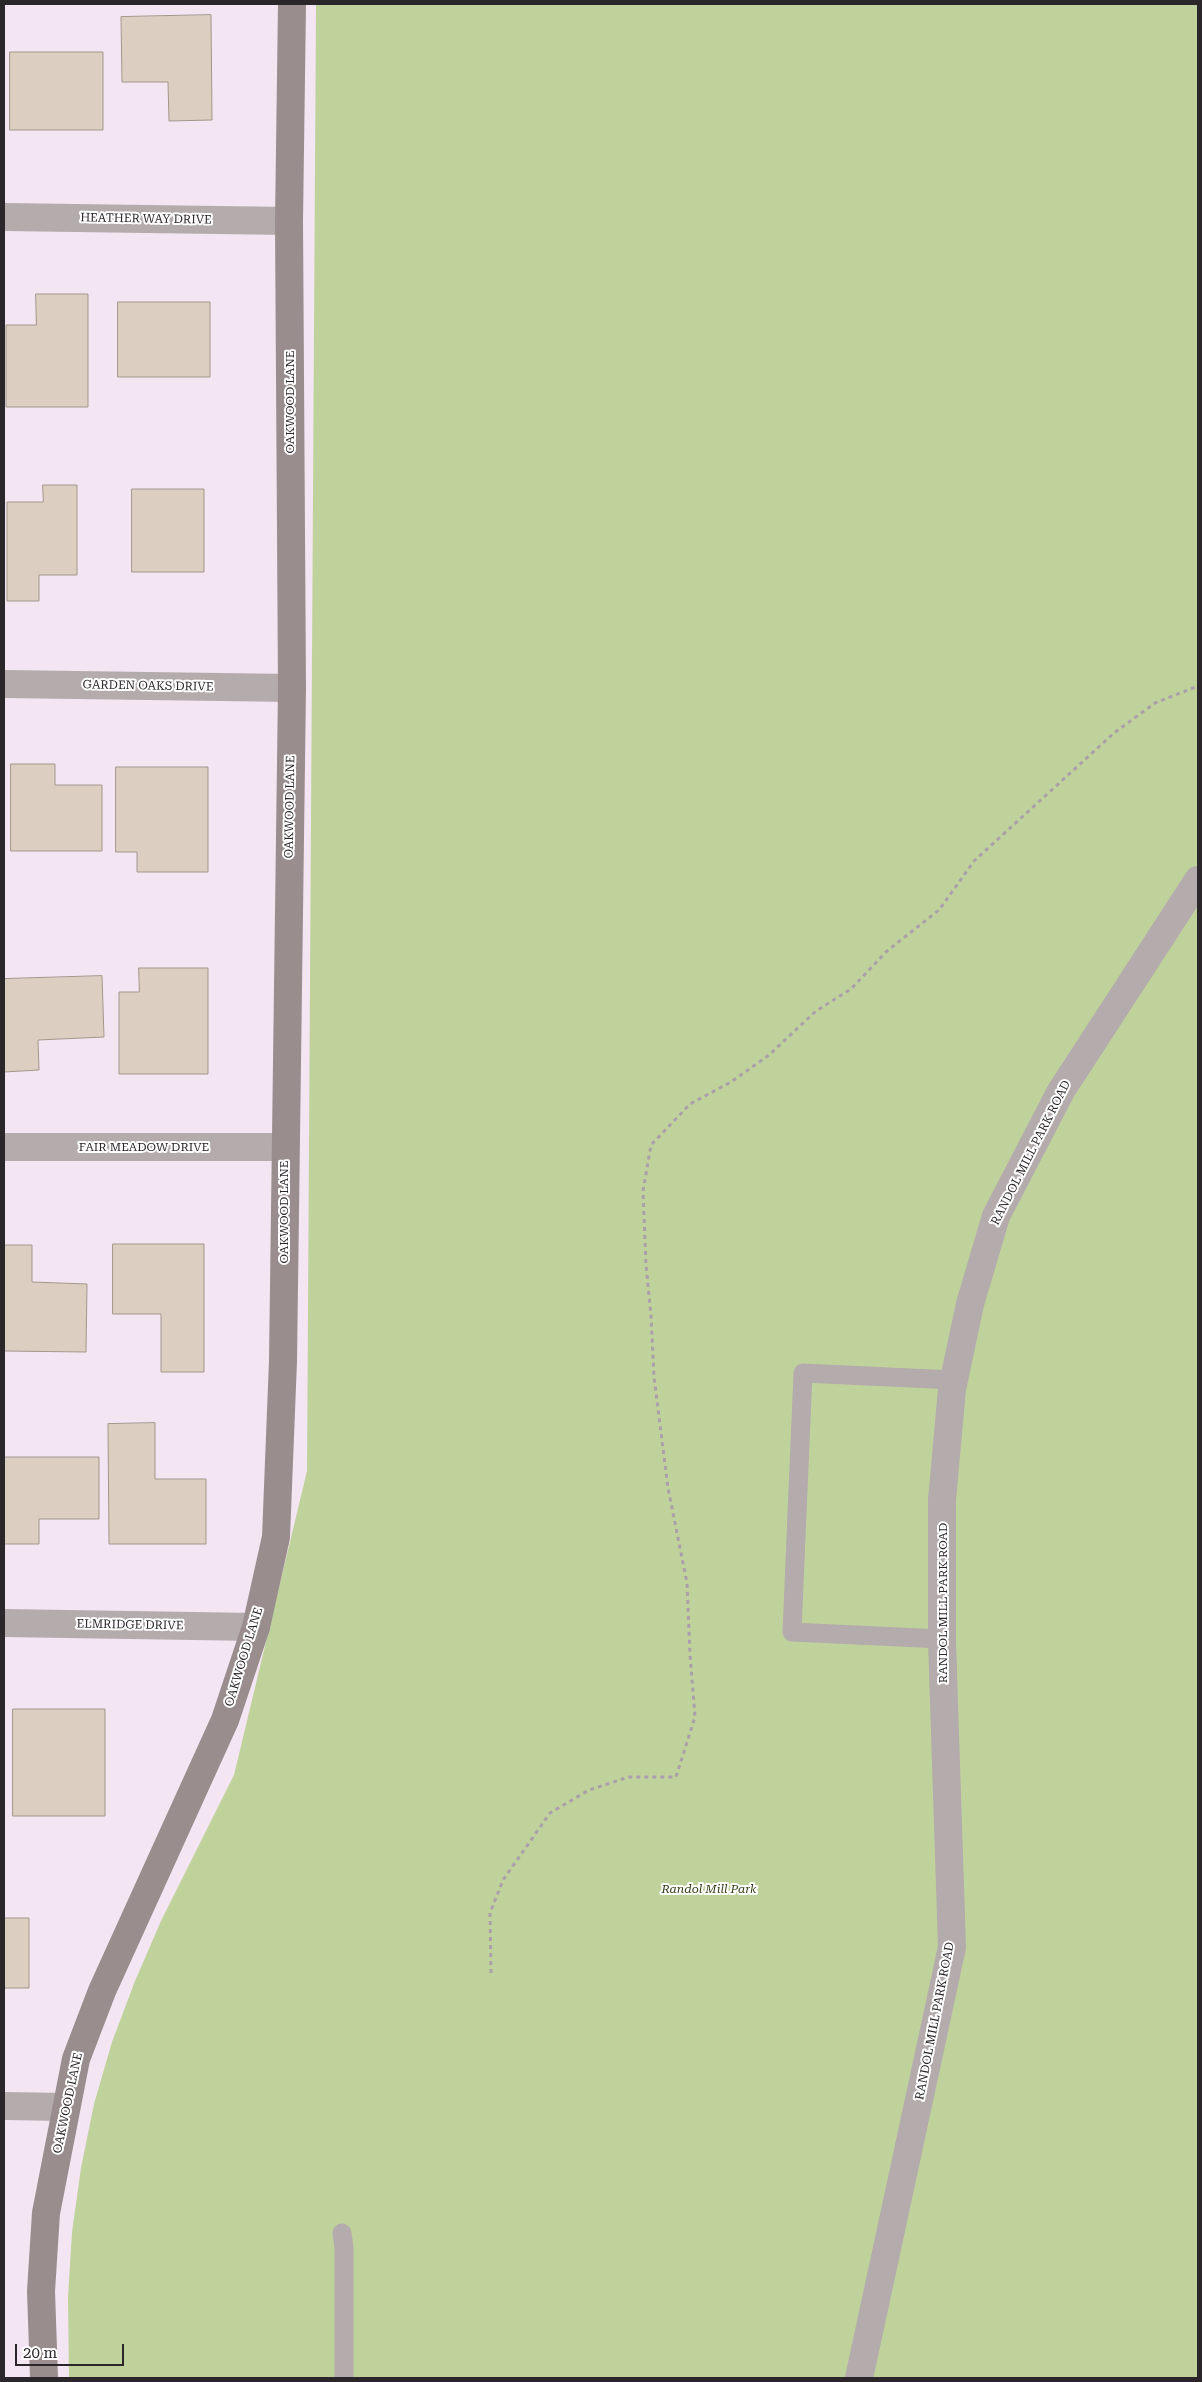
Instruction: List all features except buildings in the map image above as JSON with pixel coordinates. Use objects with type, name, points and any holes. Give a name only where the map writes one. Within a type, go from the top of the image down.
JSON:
[{"type":"street","name":"OAKWOOD LANE","points":[[44,2378],[41,2291],[46,2213],[76,2060],[102,1991],[225,1720],[256,1627],[276,1537],[283,1361],[292,688],[288,221],[292,4]]},
{"type":"street","name":"HEATHER WAY DRIVE","points":[[4,217],[288,221]]},
{"type":"street","name":"GARDEN OAKS DRIVE","points":[[4,684],[292,688]]},
{"type":"street","name":"RANDOL MILL PARK ROAD","points":[[859,2378],[952,1946],[942,1639],[942,1500],[954,1380],[970,1304],[996,1216],[1061,1091],[1198,880]]},
{"type":"street","name":"FAIR MEADOW DRIVE","points":[[4,1147],[285,1147]]},
{"type":"street","name":"ELMRIDGE DRIVE","points":[[4,1623],[256,1627]]},
{"type":"street","points":[[4,2106],[66,2107]]},
{"type":"lane","points":[[942,1639],[792,1632],[803,1373],[954,1380]]},
{"type":"lane","points":[[342,2233],[344,2248],[344,2378]]},
{"type":"path","points":[[491,1973],[490,1913],[503,1880],[550,1812],[588,1790],[629,1777],[676,1777],[695,1717],[687,1583],[668,1488],[654,1376],[643,1191],[651,1145],[690,1104],[731,1082],[769,1055],[816,1011],[851,990],[886,951],[939,910],[974,861],[1114,733],[1155,703],[1198,686]]},
{"type":"green space","name":"Randol Mill Park","points":[[316,4],[1198,4],[1198,2378],[69,2378],[68,2297],[72,2232],[81,2168],[94,2104],[112,2042],[135,1981],[161,1921],[234,1775],[307,1471]]}]
